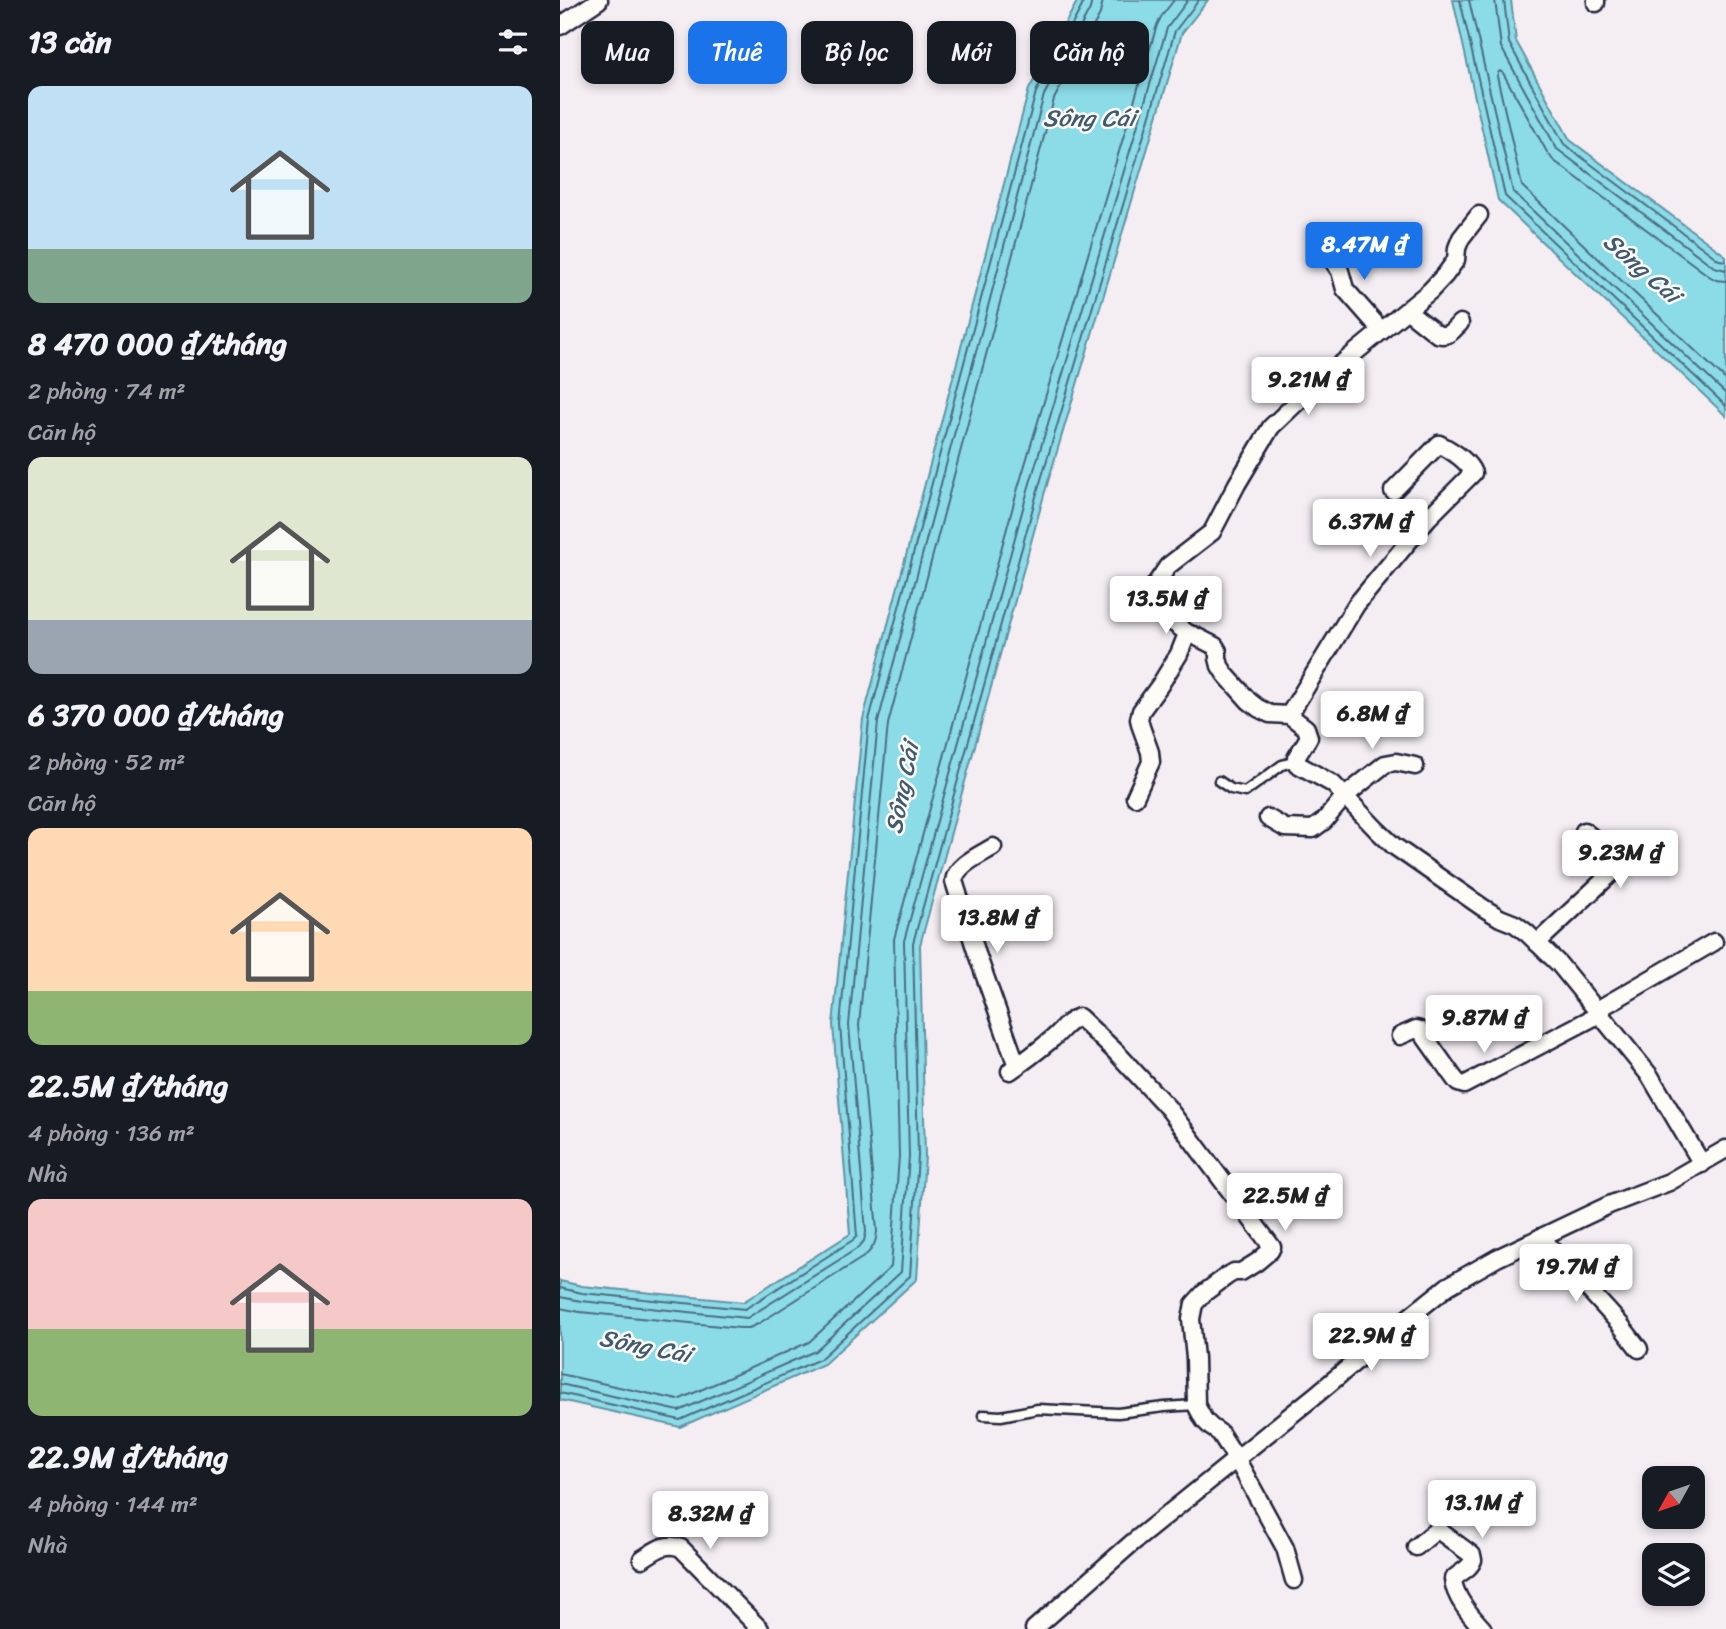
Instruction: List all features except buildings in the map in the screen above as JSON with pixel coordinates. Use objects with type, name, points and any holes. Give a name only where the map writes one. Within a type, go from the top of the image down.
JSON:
[{"type":"street","points":[[560,26],[598,0]]},
{"type":"street","points":[[1479,215],[1461,238],[1456,260],[1446,275],[1408,311],[1312,388],[1271,427],[1212,531],[1168,566],[1147,597],[1147,602],[1189,634],[1215,646],[1220,667],[1249,701],[1270,714],[1289,715],[1309,733],[1296,758],[1301,766],[1333,785],[1394,846],[1482,907],[1515,925],[1559,964],[1650,1076],[1702,1164]]},
{"type":"street","points":[[1327,252],[1340,271],[1345,289],[1382,331]]},
{"type":"street","points":[[1408,311],[1443,336],[1460,323]]},
{"type":"street","points":[[1289,715],[1356,605],[1428,518],[1473,473],[1471,467],[1439,444],[1393,491]]},
{"type":"street","points":[[1135,797],[1151,762],[1139,719],[1141,710],[1160,685],[1189,634]]},
{"type":"street","points":[[1268,818],[1285,828],[1313,829],[1324,821],[1345,796],[1385,764],[1396,762],[1415,766]]},
{"type":"street","points":[[1537,943],[1618,867],[1619,859],[1584,831]]},
{"type":"street","points":[[993,847],[956,872],[954,881],[1014,1069],[1054,1038],[1065,1025],[1079,1017],[1168,1108],[1272,1247],[1257,1262],[1241,1272],[1227,1276],[1194,1304],[1191,1319],[1196,1405],[1204,1420],[1220,1433],[1236,1458],[1285,1548],[1294,1580]]},
{"type":"street","points":[[1400,1036],[1416,1029],[1420,1030],[1458,1083],[1464,1085],[1598,1012],[1714,943]]},
{"type":"street","points":[[1034,1629],[1132,1543],[1448,1286],[1497,1258],[1609,1205],[1669,1182],[1726,1149]]},
{"type":"street","points":[[1541,1237],[1639,1349]]},
{"type":"street","points":[[1416,1547],[1438,1530],[1472,1555],[1472,1565],[1457,1574],[1453,1583],[1458,1597],[1483,1629]]},
{"type":"street","points":[[642,1559],[668,1545],[681,1548],[760,1629]]},
{"type":"lane","points":[[1219,781],[1231,789],[1245,792],[1282,765],[1296,761]]},
{"type":"lane","points":[[983,1415],[1001,1416],[1038,1409],[1118,1413],[1196,1405]]},
{"type":"water","name":"Sông Cái","points":[[1078,0],[1208,0],[1182,33],[1044,495],[920,945],[925,1156],[917,1279],[824,1364],[680,1427],[560,1400],[560,1281],[582,1286],[743,1302],[850,1234],[833,1025],[863,719],[1029,89],[1032,84],[1149,84],[1149,21],[1066,21]]},
{"type":"water","name":"Sông Cái","points":[[1453,0],[1511,0],[1516,41],[1570,140],[1726,256],[1726,416],[1498,200]]}]
